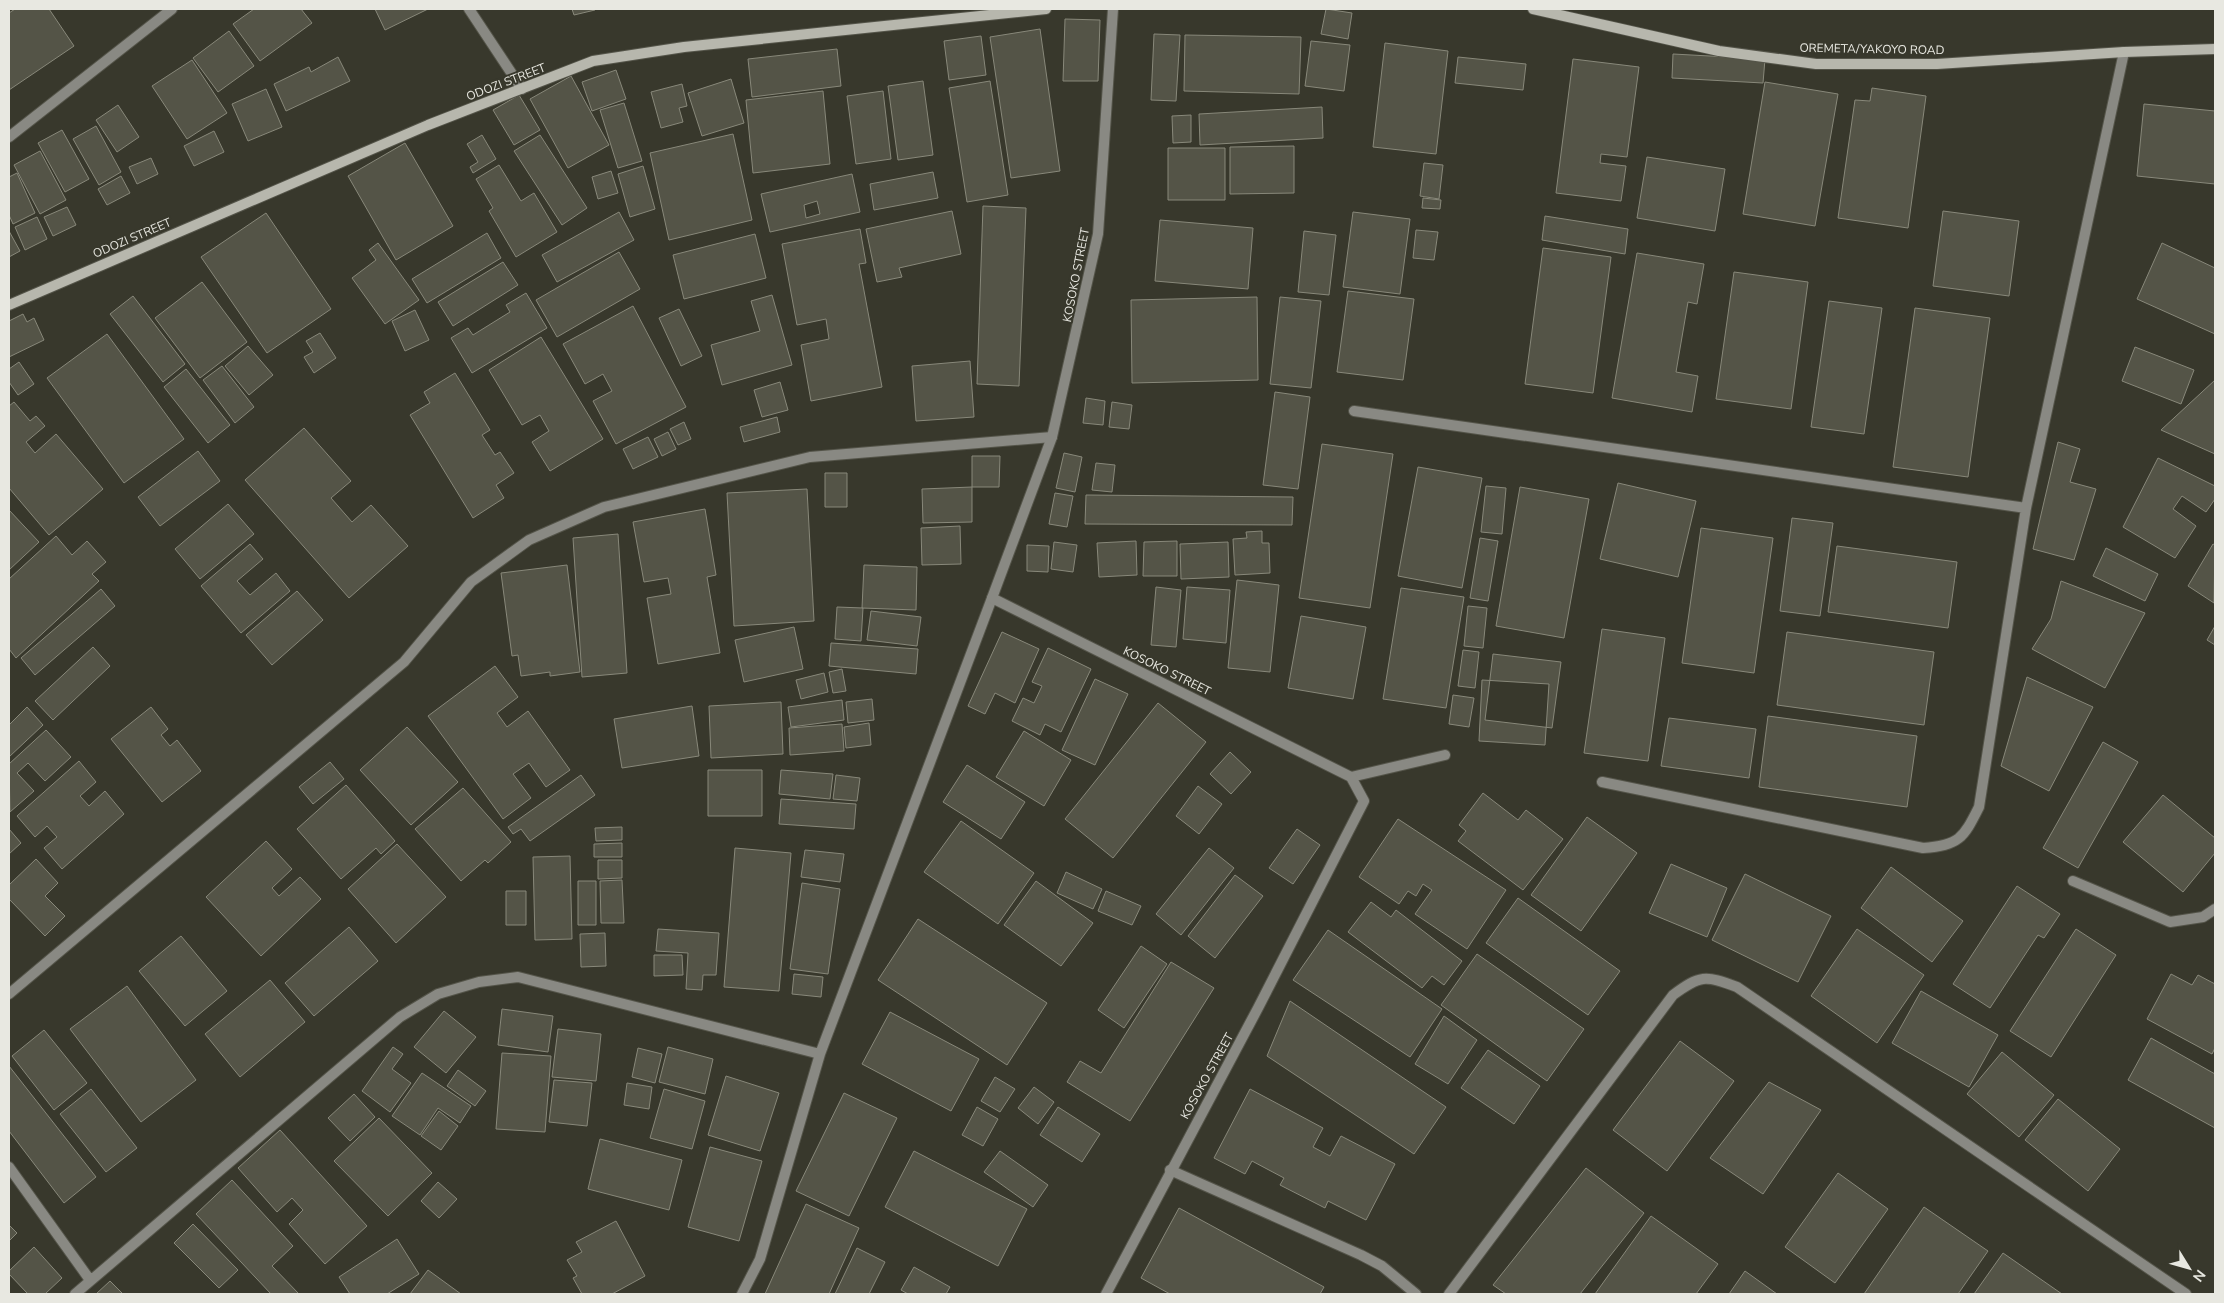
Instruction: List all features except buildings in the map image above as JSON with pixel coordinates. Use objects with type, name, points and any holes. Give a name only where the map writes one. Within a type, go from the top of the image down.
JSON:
[{"type":"main road","name":"ODOZI STREET","points":[[9,305],[428,125],[593,61],[657,51],[1046,9]]},
{"type":"main road","name":"OREMETA/YAKOYO ROAD","points":[[1533,9],[1719,51],[1816,64],[1937,64],[2124,52],[2215,49]]},
{"type":"street","points":[[9,137],[172,9]]},
{"type":"street","points":[[469,9],[522,89]]},
{"type":"street","name":"KOSOKO STREET","points":[[1106,1294],[1170,1170],[1258,1008],[1364,801],[1351,777],[992,598],[1052,436],[1082,313],[1098,234],[1112,9]]},
{"type":"street","points":[[1602,782],[1923,848],[1947,846],[1966,833],[1978,807],[2026,508],[2124,52]]},
{"type":"street","points":[[1354,411],[2026,508]]},
{"type":"street","points":[[9,994],[404,662],[471,582],[529,540],[604,508],[810,457],[1052,436]]},
{"type":"street","points":[[742,1294],[760,1259],[820,1054],[992,598]]},
{"type":"street","points":[[1351,777],[1445,754]]},
{"type":"street","points":[[2073,881],[2170,922],[2203,917],[2215,909]]},
{"type":"street","points":[[75,1294],[400,1017],[438,994],[478,982],[518,977],[820,1054]]},
{"type":"street","points":[[1449,1294],[1673,995],[1692,980],[1713,978],[1736,987],[2186,1294]]},
{"type":"street","points":[[9,1167],[90,1280]]},
{"type":"street","points":[[1170,1170],[1361,1255],[1382,1266],[1416,1294]]}]
